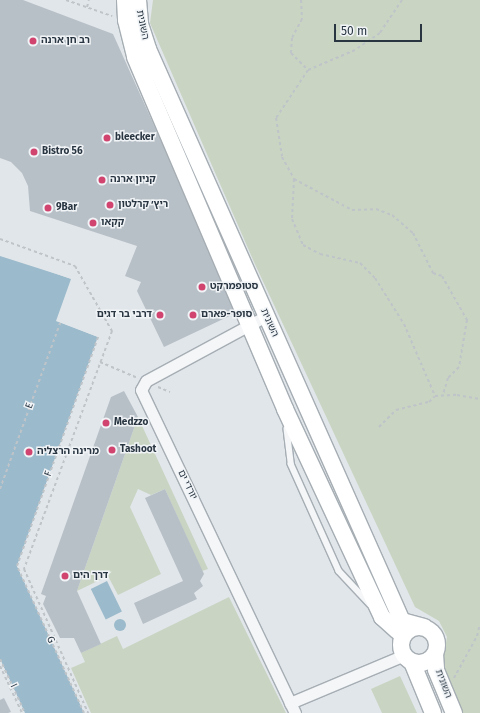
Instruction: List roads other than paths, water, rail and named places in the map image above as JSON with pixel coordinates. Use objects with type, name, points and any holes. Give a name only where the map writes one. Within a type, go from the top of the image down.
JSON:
[{"type":"street","name":"השונית","points":[[125,0],[126,20],[135,57],[285,409],[382,617],[403,636]]},
{"type":"street","name":"השונית","points":[[138,0],[140,24],[148,49],[402,621],[424,627]]},
{"type":"street","name":"יורדי ים","points":[[266,316],[146,381],[141,390],[293,708]]},
{"type":"street","points":[[293,708],[408,658],[427,661],[435,654],[436,638],[424,627],[412,628],[403,636],[408,658]]},
{"type":"street","name":"השונית","points":[[435,654],[436,670],[445,688],[454,713]]},
{"type":"street","name":"השונית","points":[[408,658],[433,713]]},
{"type":"water","name":"מרינה הרצליה","points":[[0,256],[72,279],[57,321],[98,337],[17,566],[84,713],[25,713],[0,659]]},
{"type":"water","points":[[107,581],[122,612],[106,619],[91,589]]},
{"type":"water","points":[[118,619],[122,619],[126,625],[122,631],[118,631],[114,627],[114,623]]},
{"type":"place","name":"רב חן ארנה","points":[[33,41]]},
{"type":"place","name":"bleecker","points":[[107,138]]},
{"type":"place","name":"Bistro 56","points":[[34,152]]},
{"type":"place","name":"קניון ארנה","points":[[102,180]]},
{"type":"place","name":"ריץ׳ קרלטון","points":[[110,205]]},
{"type":"place","name":"9Bar","points":[[48,208]]},
{"type":"place","name":"קקאו","points":[[93,223]]},
{"type":"place","name":"סטופמרקט","points":[[202,287]]},
{"type":"place","name":"דרבי בר דגים","points":[[160,315]]},
{"type":"place","name":"סופר-פארם","points":[[193,315]]},
{"type":"place","name":"Medzzo","points":[[106,423]]},
{"type":"place","name":"Tashoot","points":[[112,450]]},
{"type":"place","name":"מרינה הרצליה","points":[[29,452]]},
{"type":"place","name":"דרך הים","points":[[65,576]]}]
